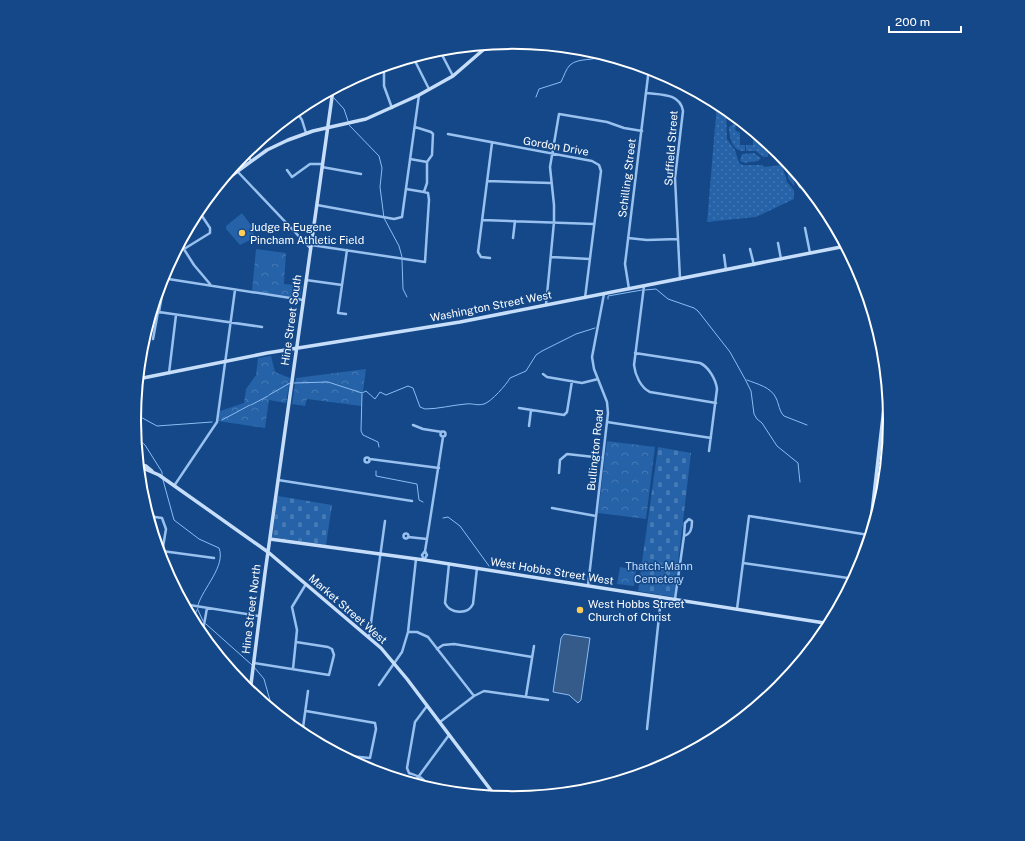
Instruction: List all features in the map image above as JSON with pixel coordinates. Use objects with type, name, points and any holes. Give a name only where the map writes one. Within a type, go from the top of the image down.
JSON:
[{"type":"street","points":[[239,169],[277,145],[306,132],[366,119],[419,95],[453,76],[482,51]]},
{"type":"street","points":[[442,56],[453,76]]},
{"type":"street","points":[[415,62],[429,90]]},
{"type":"street","points":[[384,72],[384,86],[392,108]]},
{"type":"street","name":"Schilling Street","points":[[629,289],[625,270],[648,75]]},
{"type":"street","name":"Suffield Street","points":[[646,93],[670,96],[679,100],[682,106],[675,178],[680,280]]},
{"type":"street","points":[[317,205],[397,219],[402,217],[419,95]]},
{"type":"street","name":"Hine Street South","points":[[268,552],[332,96]]},
{"type":"street","points":[[546,305],[554,222],[554,205],[550,173],[559,114],[607,122],[624,128],[642,130]]},
{"type":"street","points":[[300,116],[306,132]]},
{"type":"street","points":[[415,127],[433,134],[432,155],[427,162],[424,192]]},
{"type":"street","name":"Gordon Drive","points":[[448,134],[592,160],[599,165],[601,171],[584,298]]},
{"type":"street","points":[[490,258],[481,257],[478,252],[492,143]]},
{"type":"street","points":[[410,159],[427,162]]},
{"type":"street","points":[[287,170],[292,177],[310,164],[322,165],[361,174]]},
{"type":"street","points":[[237,171],[311,247],[347,250],[425,262],[429,200],[428,193],[406,189]]},
{"type":"street","points":[[486,181],[551,183]]},
{"type":"street","points":[[202,217],[208,225],[210,233],[184,249],[194,265],[210,284]]},
{"type":"street","points":[[482,220],[594,224]]},
{"type":"street","points":[[513,238],[515,222]]},
{"type":"street","points":[[805,228],[810,253]]},
{"type":"street","points":[[628,238],[648,240],[678,239]]},
{"type":"street","points":[[778,243],[781,259]]},
{"type":"street","name":"Washington Street West","points":[[143,379],[297,348],[460,322],[680,280],[840,247]]},
{"type":"street","points":[[750,249],[754,265]]},
{"type":"street","points":[[346,314],[338,312],[347,250]]},
{"type":"street","points":[[724,255],[725,269],[727,270]]},
{"type":"street","points":[[551,257],[590,259]]},
{"type":"street","points":[[169,279],[303,300]]},
{"type":"street","points":[[306,280],[342,285]]},
{"type":"street","points":[[644,286],[635,371],[642,387],[647,391],[716,403]]},
{"type":"street","points":[[174,486],[217,422],[235,290]]},
{"type":"street","name":"Bullington Road","points":[[588,586],[608,422],[607,402],[593,363],[593,351],[600,323],[604,294]]},
{"type":"street","points":[[152,338],[160,303]]},
{"type":"street","points":[[159,312],[262,327]]},
{"type":"street","points":[[168,373],[176,315]]},
{"type":"street","points":[[636,353],[703,364],[716,383],[716,403],[710,451]]},
{"type":"street","points":[[544,374],[547,377],[582,383],[598,379]]},
{"type":"street","points":[[519,408],[566,416],[568,412],[572,381]]},
{"type":"street","points":[[529,426],[531,410]]},
{"type":"street","points":[[872,515],[884,412]]},
{"type":"street","points":[[608,422],[711,438]]},
{"type":"street","points":[[413,425],[442,432],[441,434],[443,437],[425,551],[427,555],[424,560]]},
{"type":"street","points":[[559,474],[560,460],[566,454],[603,458]]},
{"type":"street","points":[[370,459],[439,468]]},
{"type":"street","name":"Market Street West","points":[[144,467],[159,475],[268,552],[369,637],[395,664],[492,791]]},
{"type":"street","points":[[278,480],[412,501]]},
{"type":"street","points":[[552,508],[596,516]]},
{"type":"street","points":[[738,609],[748,516],[866,534]]},
{"type":"street","points":[[154,518],[164,520],[166,529],[163,546]]},
{"type":"street","points":[[675,600],[684,536],[686,523],[689,519],[692,521],[691,530],[684,536]]},
{"type":"street","points":[[369,637],[385,521]]},
{"type":"street","points":[[408,537],[427,539]]},
{"type":"street","name":"West Hobbs Street West","points":[[270,539],[477,568],[824,623]]},
{"type":"street","points":[[165,551],[214,558]]},
{"type":"street","name":"Hine Street North","points":[[251,684],[268,552]]},
{"type":"street","points":[[379,685],[402,652],[408,632],[416,559]]},
{"type":"street","points":[[743,562],[849,578]]},
{"type":"street","points":[[449,564],[445,603],[448,608],[465,612],[470,609],[473,604],[477,568]]},
{"type":"street","points":[[292,669],[297,630],[292,607],[306,584]]},
{"type":"street","points":[[647,729],[661,598]]},
{"type":"street","points":[[191,605],[260,616]]},
{"type":"street","points":[[204,627],[207,608]]},
{"type":"street","points":[[408,632],[423,634],[428,637],[474,696]]},
{"type":"street","points":[[254,663],[329,675],[334,655],[332,650],[328,647],[296,642]]},
{"type":"street","points":[[437,649],[443,645],[454,644],[532,656]]},
{"type":"street","points":[[526,696],[534,646]]},
{"type":"street","points":[[440,722],[474,696],[488,691],[548,700]]},
{"type":"street","points":[[303,727],[308,692]]},
{"type":"street","points":[[424,781],[419,776],[409,773],[407,768],[415,722],[427,706]]},
{"type":"street","points":[[306,711],[372,721],[376,726],[372,755],[367,759],[354,757]]},
{"type":"street","points":[[417,779],[449,735]]},
{"type":"green space","points":[[716,110],[726,117],[727,139],[735,150],[739,163],[743,165],[763,165],[764,167],[782,165],[787,182],[794,190],[794,199],[756,217],[707,222]]},
{"type":"green space","points":[[735,123],[735,130],[740,133],[740,145],[745,145],[745,151],[737,149],[732,143],[729,127]]},
{"type":"green space","points":[[753,138],[768,151],[768,157],[763,157],[756,151],[746,151],[746,145],[753,145]]},
{"type":"green space","points":[[754,153],[761,158],[758,161],[744,163],[740,161],[742,154]]},
{"type":"green space","points":[[788,171],[794,179],[794,186],[788,178]]},
{"type":"green space","name":"Judge R Eugene Pincham Athletic Field","points":[[242,213],[253,228],[254,238],[240,245],[226,229],[226,226]]},
{"type":"green space","points":[[256,249],[286,253],[284,284],[302,286],[300,298],[252,291]]},
{"type":"green space","points":[[260,253],[279,255],[277,264],[272,263],[273,259],[265,258],[264,262],[259,262]]},
{"type":"green space","points":[[271,356],[275,372],[290,378],[286,403],[269,400],[265,428],[218,421],[220,411],[244,403],[246,389],[256,375],[258,358]]},
{"type":"green space","points":[[366,369],[361,406],[307,399],[305,406],[292,404],[296,378]]},
{"type":"green space","points":[[607,441],[655,447],[646,519],[598,513]]},
{"type":"green space","name":"Thatch-Mann Cemetery","points":[[658,447],[691,453],[674,597],[638,591]]},
{"type":"green space","points":[[278,496],[332,505],[326,545],[272,537]]},
{"type":"green space","points":[[620,567],[636,570],[634,586],[617,584]]},
{"type":"shaded area","points":[[564,634],[590,638],[581,700],[578,703],[569,695],[553,692],[561,638]]},
{"type":"waterway","points":[[536,97],[539,89],[561,82],[567,68],[570,65],[578,61],[594,58]]},
{"type":"waterway","points":[[334,98],[344,109],[348,121]]},
{"type":"waterway","points":[[349,125],[379,156],[382,168],[380,187],[384,218],[399,246],[402,257]]},
{"type":"waterway","points":[[798,184],[800,188]]},
{"type":"waterway","points":[[402,260],[403,289],[407,297]]},
{"type":"waterway","points":[[645,290],[656,289],[668,299],[694,308],[698,311],[730,352],[745,379],[751,391],[754,414],[757,419],[762,423],[777,446],[798,463],[800,482]]},
{"type":"waterway","points":[[608,299],[608,296],[642,290]]},
{"type":"waterway","points":[[294,383],[328,382],[362,393],[366,391],[375,399],[380,392],[386,395],[408,386],[413,388],[420,407],[425,409],[468,404],[481,405],[487,403],[495,396],[510,378],[526,371],[536,355],[576,334],[595,328]]},
{"type":"waterway","points":[[747,380],[763,386],[771,391],[774,394],[784,416],[807,425]]},
{"type":"waterway","points":[[269,395],[290,383]]},
{"type":"waterway","points":[[362,394],[361,431],[363,435],[378,442],[379,447]]},
{"type":"waterway","points":[[251,405],[268,396]]},
{"type":"waterway","points":[[222,420],[250,405]]},
{"type":"waterway","points":[[141,417],[157,426],[212,422]]},
{"type":"waterway","points":[[142,442],[162,472],[162,476]]},
{"type":"waterway","points":[[376,471],[376,476],[417,484],[419,500],[423,502]]},
{"type":"waterway","points":[[163,480],[174,520],[199,539],[219,548],[220,555],[217,569],[198,605]]},
{"type":"waterway","points":[[443,518],[448,517],[460,526],[489,566]]},
{"type":"waterway","points":[[195,613],[198,608]]},
{"type":"waterway","points":[[198,610],[203,621]]},
{"type":"waterway","points":[[206,624],[252,665]]},
{"type":"waterway","points":[[254,667],[264,679],[270,702]]},
{"type":"place","name":"Judge R Eugene Pincham Athletic Field","points":[[242,233]]},
{"type":"place","name":"West Hobbs Street Church of Christ","points":[[580,610]]}]
